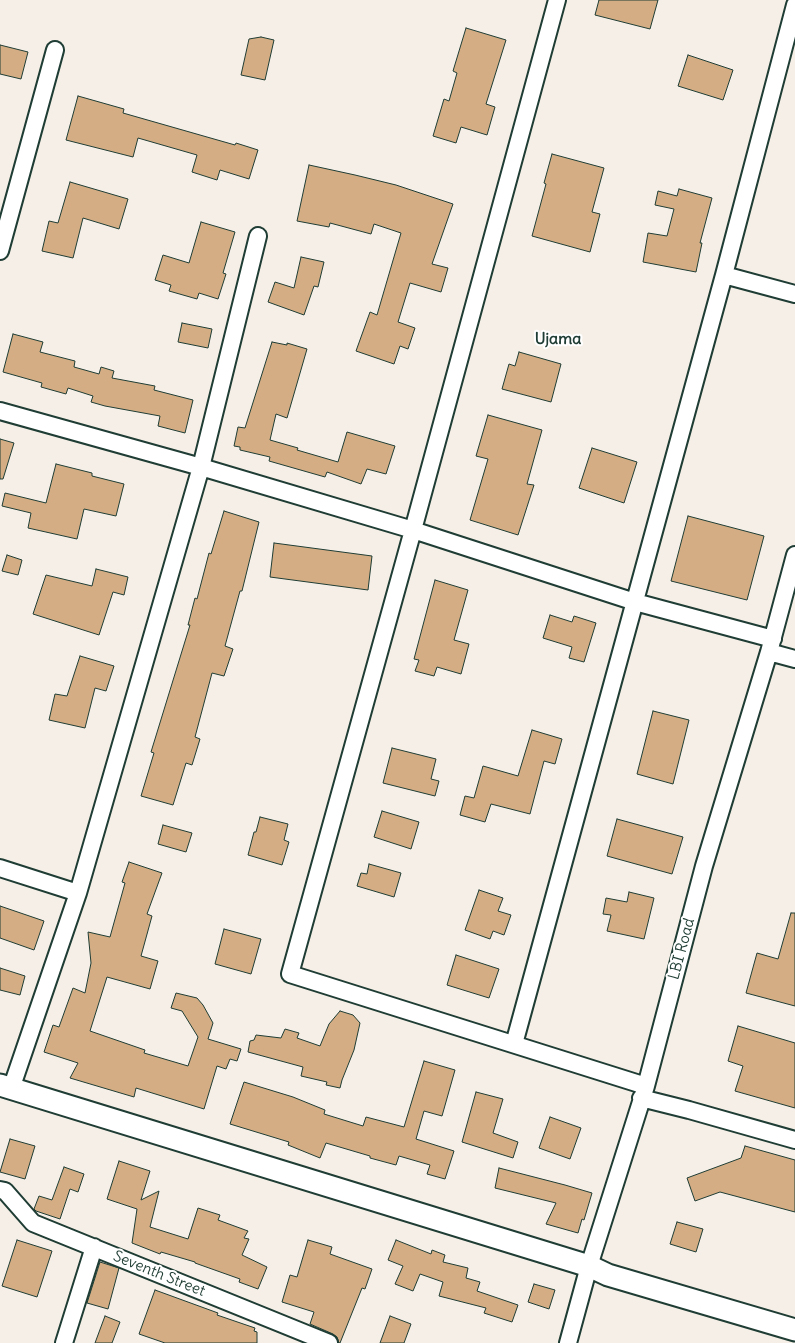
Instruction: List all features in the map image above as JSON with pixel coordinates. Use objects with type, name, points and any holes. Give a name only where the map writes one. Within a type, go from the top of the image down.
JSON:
[{"type":"main road","points":[[6,1087],[795,1330]]},
{"type":"street","points":[[557,0],[290,974],[514,1044],[689,1110],[795,1140]]},
{"type":"street","points":[[514,1044],[724,275],[795,5]]},
{"type":"street","points":[[0,252],[55,50]]},
{"type":"street","points":[[6,1087],[78,892],[200,467],[258,236]]},
{"type":"street","points":[[724,275],[795,294]]},
{"type":"street","points":[[0,411],[200,467],[413,530],[771,646],[795,659]]},
{"type":"street","name":"LBI Road","points":[[568,1343],[599,1270],[643,1092],[704,866],[771,646],[795,555]]},
{"type":"street","points":[[0,868],[78,892]]},
{"type":"street","name":"Seventh Street","points":[[0,1190],[5,1191],[33,1223],[325,1342]]},
{"type":"street","points":[[64,1343],[94,1247]]},
{"type":"building","points":[[599,0],[658,0],[650,29],[595,15]]},
{"type":"building","points":[[466,28],[506,40],[486,104],[495,107],[487,135],[461,127],[456,143],[433,136],[444,99],[449,101],[457,73],[453,71]]},
{"type":"building","points":[[261,37],[274,40],[265,80],[241,75],[249,39]]},
{"type":"building","points":[[0,45],[28,52],[21,79],[0,74]]},
{"type":"building","points":[[688,55],[733,70],[723,100],[678,86]]},
{"type":"building","points":[[78,96],[124,109],[123,113],[258,150],[249,179],[220,170],[217,180],[192,172],[197,155],[138,138],[133,157],[66,140]]},
{"type":"building","points":[[552,154],[604,168],[592,212],[600,214],[590,252],[532,236]]},
{"type":"building","points":[[309,165],[396,185],[453,204],[432,264],[448,268],[441,292],[410,283],[398,322],[415,328],[408,349],[400,346],[394,364],[356,351],[370,312],[377,315],[401,233],[374,224],[371,234],[330,223],[329,227],[297,221]]},
{"type":"building","points":[[70,182],[128,199],[119,229],[83,218],[73,258],[42,251],[49,221],[58,223]]},
{"type":"building","points":[[679,189],[712,198],[700,243],[702,243],[696,272],[643,262],[648,233],[667,236],[674,209],[655,205],[658,191],[677,196]]},
{"type":"building","points":[[201,222],[235,232],[223,273],[226,274],[218,299],[199,293],[197,299],[169,291],[171,285],[155,280],[163,255],[189,263]]},
{"type":"building","points":[[301,257],[324,262],[318,287],[314,286],[304,315],[268,302],[275,282],[294,288]]},
{"type":"building","points":[[182,323],[212,329],[208,348],[178,342]]},
{"type":"building","points":[[13,334],[43,342],[40,352],[75,361],[74,367],[99,374],[101,367],[114,371],[112,378],[155,386],[154,390],[193,400],[185,433],[158,426],[160,416],[105,406],[91,402],[93,396],[68,388],[66,394],[41,387],[42,383],[3,372]]},
{"type":"building","points":[[272,342],[287,345],[287,343],[307,349],[287,418],[276,414],[270,440],[338,462],[347,432],[395,446],[386,474],[367,469],[361,484],[327,472],[325,477],[269,461],[270,457],[240,450],[240,447],[234,446],[238,427],[245,428]]},
{"type":"building","points":[[519,352],[561,364],[551,402],[502,389],[509,364],[515,366]]},
{"type":"building","points":[[488,415],[542,430],[527,484],[534,485],[518,535],[470,520],[488,459],[476,456]]},
{"type":"building","points":[[0,439],[14,443],[3,479],[0,479]]},
{"type":"building","points":[[592,448],[637,462],[624,503],[579,488]]},
{"type":"building","points":[[56,464],[92,473],[92,476],[124,484],[116,516],[84,509],[77,539],[28,528],[31,513],[2,506],[5,493],[46,503]]},
{"type":"building","points":[[224,511],[259,522],[242,591],[240,591],[225,646],[233,649],[224,676],[212,673],[195,737],[200,739],[192,765],[186,763],[173,805],[141,796],[154,753],[151,752],[190,625],[188,625],[195,598],[197,599],[209,553],[211,554]]},
{"type":"building","points":[[688,516],[764,536],[747,600],[671,581]]},
{"type":"building","points":[[274,543],[372,556],[368,590],[270,577]]},
{"type":"building","points":[[7,555],[22,560],[18,575],[2,571]]},
{"type":"building","points":[[96,569],[128,577],[124,595],[113,592],[99,635],[33,614],[46,575],[92,586]]},
{"type":"building","points":[[435,580],[468,590],[454,640],[469,644],[461,674],[437,667],[434,676],[415,671],[419,660],[414,659]]},
{"type":"building","points":[[550,615],[572,622],[574,616],[596,623],[584,662],[569,658],[572,647],[543,638]]},
{"type":"building","points":[[80,656],[114,666],[106,691],[95,688],[85,728],[49,720],[55,694],[67,696]]},
{"type":"building","points":[[653,711],[689,720],[673,784],[637,774]]},
{"type":"building","points":[[532,730],[562,739],[555,764],[544,761],[530,814],[491,804],[485,822],[460,815],[465,796],[474,798],[483,766],[518,776]]},
{"type":"building","points":[[392,748],[436,759],[431,779],[439,781],[435,796],[383,783]]},
{"type":"building","points":[[382,811],[419,822],[411,849],[374,837]]},
{"type":"building","points":[[260,817],[288,824],[284,840],[289,842],[282,865],[248,855]]},
{"type":"building","points":[[617,819],[683,837],[672,874],[607,856]]},
{"type":"building","points":[[163,825],[192,833],[186,852],[158,844]]},
{"type":"building","points":[[129,862],[162,873],[147,914],[152,916],[141,956],[158,961],[150,989],[107,977],[90,1031],[145,1050],[144,1053],[188,1066],[198,1037],[182,1011],[171,1008],[176,993],[197,998],[213,1023],[208,1039],[241,1049],[237,1061],[230,1059],[226,1069],[217,1066],[204,1109],[136,1088],[134,1097],[70,1078],[78,1063],[44,1052],[53,1025],[59,1027],[73,988],[85,993],[91,963],[88,932],[110,937],[125,883],[122,882]]},
{"type":"building","points":[[369,864],[401,873],[394,897],[357,886],[361,873],[367,874]]},
{"type":"building","points":[[479,890],[503,898],[498,911],[511,915],[504,935],[493,931],[490,939],[465,930]]},
{"type":"building","points":[[629,892],[654,898],[644,939],[607,931],[611,915],[603,914],[606,898],[627,902]]},
{"type":"building","points":[[0,906],[44,921],[34,950],[0,938]]},
{"type":"building","points":[[791,913],[795,913],[795,1006],[746,993],[757,953],[778,959]]},
{"type":"building","points":[[224,929],[261,939],[251,974],[215,964]]},
{"type":"building","points":[[456,955],[499,969],[489,998],[447,985]]},
{"type":"building","points":[[0,968],[25,976],[20,995],[0,990]]},
{"type":"building","points":[[340,1011],[353,1015],[360,1023],[354,1050],[340,1088],[326,1085],[327,1082],[301,1076],[303,1067],[248,1052],[250,1041],[254,1040],[256,1035],[281,1038],[285,1029],[299,1033],[297,1038],[320,1046],[329,1024]]},
{"type":"building","points":[[738,1026],[795,1043],[795,1108],[735,1091],[743,1066],[728,1061]]},
{"type":"building","points":[[424,1061],[455,1070],[442,1116],[424,1111],[416,1139],[454,1151],[445,1179],[427,1174],[430,1165],[399,1156],[396,1165],[326,1143],[320,1158],[288,1145],[289,1142],[230,1124],[244,1082],[293,1097],[325,1110],[324,1114],[363,1126],[366,1117],[404,1127]]},
{"type":"building","points":[[476,1092],[503,1099],[493,1133],[518,1142],[513,1158],[462,1142]]},
{"type":"building","points":[[550,1117],[581,1128],[570,1159],[539,1148]]},
{"type":"building","points":[[10,1139],[35,1146],[25,1179],[0,1172]]},
{"type":"building","points":[[745,1146],[795,1160],[795,1212],[720,1192],[695,1201],[687,1178],[741,1158]]},
{"type":"building","points":[[119,1161],[150,1171],[141,1200],[159,1191],[150,1227],[188,1239],[198,1208],[220,1215],[218,1220],[248,1231],[244,1238],[249,1239],[242,1255],[267,1267],[258,1289],[239,1282],[240,1279],[195,1262],[161,1252],[160,1254],[132,1243],[137,1209],[107,1199]]},
{"type":"building","points":[[64,1167],[84,1174],[78,1192],[70,1189],[60,1219],[36,1211],[34,1209],[39,1196],[52,1200]]},
{"type":"building","points":[[499,1168],[592,1193],[578,1233],[546,1224],[556,1203],[495,1188]]},
{"type":"building","points":[[677,1222],[703,1229],[696,1252],[670,1244]]},
{"type":"building","points":[[17,1240],[52,1251],[37,1297],[2,1286]]},
{"type":"building","points":[[308,1240],[332,1247],[330,1254],[372,1269],[365,1289],[362,1288],[340,1343],[333,1334],[310,1324],[314,1312],[282,1302],[290,1275],[297,1277]]},
{"type":"building","points":[[396,1240],[431,1254],[432,1250],[445,1255],[443,1262],[468,1268],[466,1278],[480,1282],[477,1291],[518,1305],[512,1322],[484,1313],[486,1308],[439,1296],[443,1282],[420,1274],[413,1291],[395,1284],[403,1266],[388,1260]]},
{"type":"building","points":[[100,1262],[119,1268],[108,1309],[87,1303]]},
{"type":"building","points":[[534,1284],[555,1290],[549,1309],[528,1302]]},
{"type":"building","points":[[155,1290],[255,1328],[257,1343],[165,1343],[139,1334]]},
{"type":"building","points":[[105,1316],[120,1322],[112,1343],[95,1343]]},
{"type":"building","points":[[390,1316],[411,1324],[404,1343],[380,1343]]},
{"type":"district","name":"Ujama","points":[[558,339]]}]
